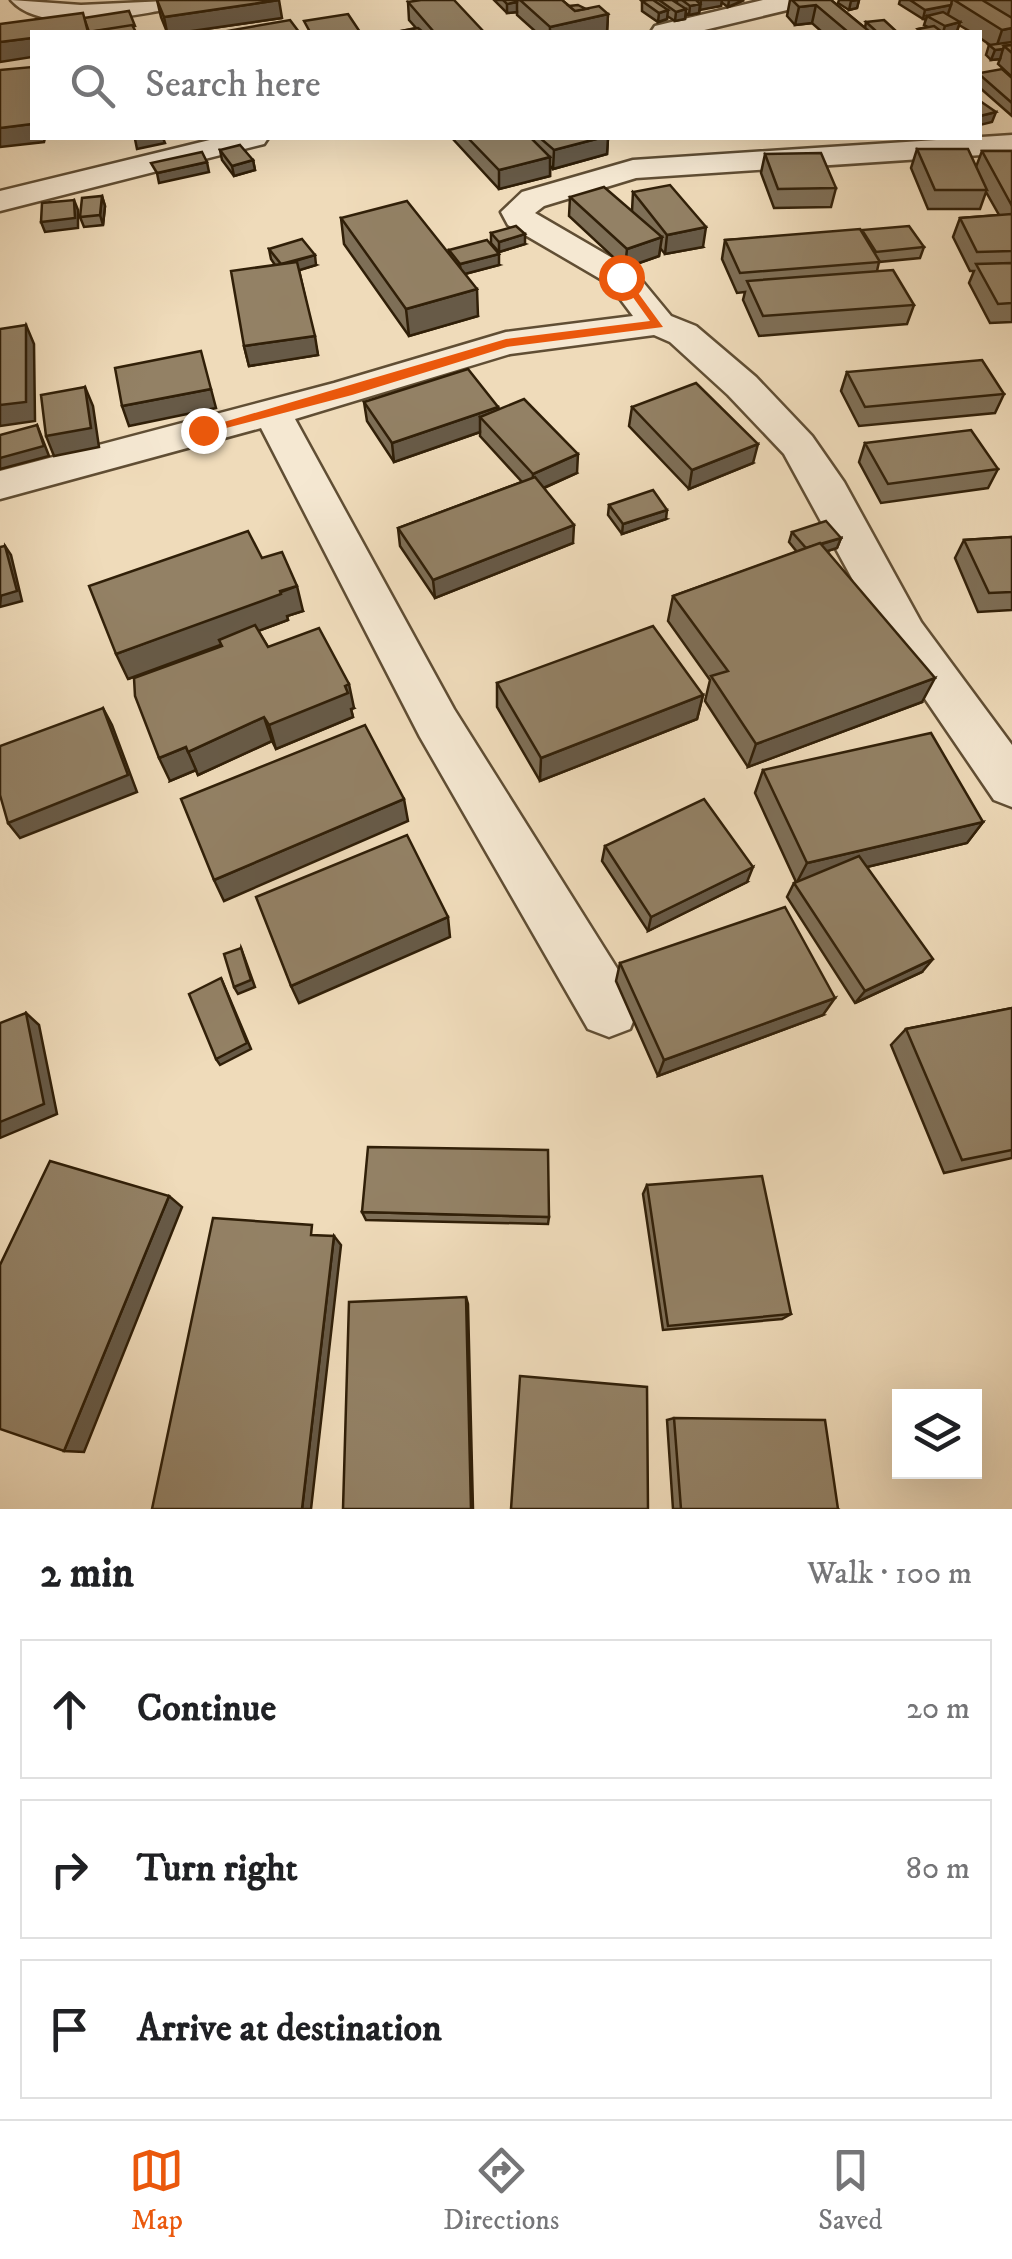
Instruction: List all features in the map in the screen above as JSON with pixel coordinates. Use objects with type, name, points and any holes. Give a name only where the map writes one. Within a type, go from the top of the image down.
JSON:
[{"type":"street","points":[[24,0],[69,14],[92,16],[176,0]]},
{"type":"street","points":[[673,30],[795,0]]},
{"type":"street","points":[[751,11],[771,30]]},
{"type":"street","points":[[0,201],[245,140]]},
{"type":"street","points":[[658,324],[621,277],[520,218],[518,212],[533,199],[633,169],[863,146],[1012,144]]},
{"type":"street","points":[[0,484],[272,412],[506,343],[658,324],[683,334],[742,386],[798,445],[823,482],[906,634],[1012,785]]},
{"type":"street","points":[[272,412],[437,722],[609,1009]]},
{"type":"building","points":[[157,0],[279,0],[164,17]]},
{"type":"building","points":[[454,0],[482,30],[432,30],[408,2]]},
{"type":"building","points":[[520,0],[562,0],[575,11],[599,6],[608,14],[550,27]]},
{"type":"building","points":[[653,0],[668,10],[659,13],[642,1]]},
{"type":"building","points":[[659,0],[672,0],[686,9],[676,12]]},
{"type":"building","points":[[682,0],[696,0],[700,4],[690,6]]},
{"type":"building","points":[[792,0],[831,0],[868,30],[846,30],[816,5],[799,7]]},
{"type":"building","points":[[910,0],[952,0],[951,5],[925,10]]},
{"type":"building","points":[[954,0],[982,0],[1012,18],[1012,28],[1002,30]]},
{"type":"building","points":[[129,11],[135,26],[88,30],[84,18]]},
{"type":"building","points":[[943,12],[960,22],[945,26],[927,16]]},
{"type":"building","points":[[83,13],[87,30],[30,30],[30,38],[0,42],[0,24]]},
{"type":"building","points":[[348,14],[359,30],[309,30],[304,21]]},
{"type":"building","points":[[290,20],[298,30],[233,30]]},
{"type":"building","points":[[884,20],[895,30],[875,30],[866,22]]},
{"type":"building","points":[[132,25],[135,30],[101,30]]},
{"type":"building","points":[[1012,42],[1003,49],[995,50],[989,45]]},
{"type":"building","points":[[30,67],[30,124],[0,128],[0,70]]},
{"type":"building","points":[[1002,69],[1012,78],[1012,103],[982,77],[982,73]]},
{"type":"building","points":[[982,102],[996,112],[982,116]]},
{"type":"building","points":[[470,140],[533,140],[550,157],[499,170]]},
{"type":"building","points":[[542,140],[592,140],[554,150]]},
{"type":"building","points":[[240,145],[253,160],[232,166],[220,150]]},
{"type":"building","points":[[917,149],[968,149],[987,190],[935,190]]},
{"type":"building","points":[[982,151],[1012,151],[1012,206]]},
{"type":"building","points":[[202,152],[207,162],[157,173],[151,163]]},
{"type":"building","points":[[821,153],[836,188],[778,189],[765,154]]},
{"type":"building","points":[[670,185],[706,227],[667,235],[633,192]]},
{"type":"building","points":[[604,187],[662,237],[627,249],[570,197]]},
{"type":"building","points":[[102,196],[100,215],[80,217],[82,198]]},
{"type":"building","points":[[74,200],[75,218],[41,222],[42,203]]},
{"type":"building","points":[[407,201],[477,289],[406,309],[341,218]]},
{"type":"building","points":[[1012,214],[1012,251],[977,252],[960,218]]},
{"type":"building","points":[[516,226],[525,234],[499,242],[491,233]]},
{"type":"building","points":[[909,226],[924,247],[876,252],[862,230]]},
{"type":"building","points":[[860,229],[880,262],[740,273],[725,240]]},
{"type":"building","points":[[302,239],[315,255],[281,264],[269,249]]},
{"type":"building","points":[[487,240],[499,254],[460,264],[449,250]]},
{"type":"building","points":[[297,262],[315,336],[244,346],[231,271]]},
{"type":"building","points":[[1012,263],[1012,303],[998,304],[976,264]]},
{"type":"building","points":[[893,270],[914,305],[763,316],[747,281]]},
{"type":"building","points":[[26,325],[26,402],[0,405],[0,329]]},
{"type":"building","points":[[201,351],[211,389],[122,406],[115,368]]},
{"type":"building","points":[[982,360],[1004,394],[865,407],[847,372]]},
{"type":"building","points":[[468,369],[498,407],[392,443],[364,402]]},
{"type":"building","points":[[696,383],[758,444],[692,470],[632,407]]},
{"type":"building","points":[[85,387],[91,428],[46,436],[41,395]]},
{"type":"building","points":[[524,399],[578,454],[533,474],[480,417]]},
{"type":"building","points":[[37,425],[44,446],[0,458],[0,435]]},
{"type":"building","points":[[971,430],[998,469],[888,484],[865,443]]},
{"type":"building","points":[[535,477],[574,525],[433,580],[398,528]]},
{"type":"building","points":[[653,490],[667,510],[623,524],[609,505]]},
{"type":"building","points":[[826,521],[841,538],[806,548],[792,532]]},
{"type":"building","points":[[248,531],[262,558],[282,552],[297,586],[116,654],[89,586]]},
{"type":"building","points":[[1012,537],[1012,592],[989,593],[964,540]]},
{"type":"building","points":[[820,543],[935,678],[756,744],[711,676],[728,671],[673,596]]},
{"type":"building","points":[[5,546],[17,591],[0,596],[0,547]]},
{"type":"building","points":[[255,625],[268,647],[319,628],[349,684],[345,686],[348,693],[269,725],[264,717],[188,752],[186,747],[159,758],[135,696],[134,678],[222,646],[219,640]]},
{"type":"building","points":[[653,626],[703,695],[541,758],[497,683]]},
{"type":"building","points":[[103,708],[128,775],[8,823],[0,795],[0,746]]},
{"type":"building","points":[[365,725],[404,799],[214,880],[181,799]]},
{"type":"building","points":[[931,733],[983,822],[807,863],[763,770]]},
{"type":"building","points":[[704,799],[753,867],[651,917],[605,846]]},
{"type":"building","points":[[407,835],[448,917],[291,986],[256,897]]},
{"type":"building","points":[[859,856],[933,959],[865,991],[794,883]]},
{"type":"building","points":[[785,907],[835,998],[664,1060],[620,963]]},
{"type":"building","points":[[241,948],[251,980],[234,987],[224,954]]},
{"type":"building","points":[[221,978],[247,1043],[216,1059],[189,994]]},
{"type":"building","points":[[1012,1008],[1012,1150],[962,1160],[906,1029]]},
{"type":"building","points":[[26,1013],[44,1104],[0,1122],[0,1023]]},
{"type":"building","points":[[368,1147],[548,1150],[549,1217],[362,1212]]},
{"type":"building","points":[[50,1161],[169,1196],[64,1451],[0,1429],[0,1265]]},
{"type":"building","points":[[762,1176],[791,1314],[668,1326],[647,1185]]},
{"type":"building","points":[[213,1218],[312,1225],[311,1235],[334,1236],[302,1509],[152,1509]]},
{"type":"building","points":[[466,1297],[471,1509],[343,1509],[349,1302]]},
{"type":"building","points":[[520,1376],[647,1387],[648,1509],[511,1509]]},
{"type":"building","points":[[674,1418],[825,1420],[838,1509],[681,1509]]},
{"type":"route","points":[[203,430],[347,392],[506,343],[658,324],[621,277]]}]
